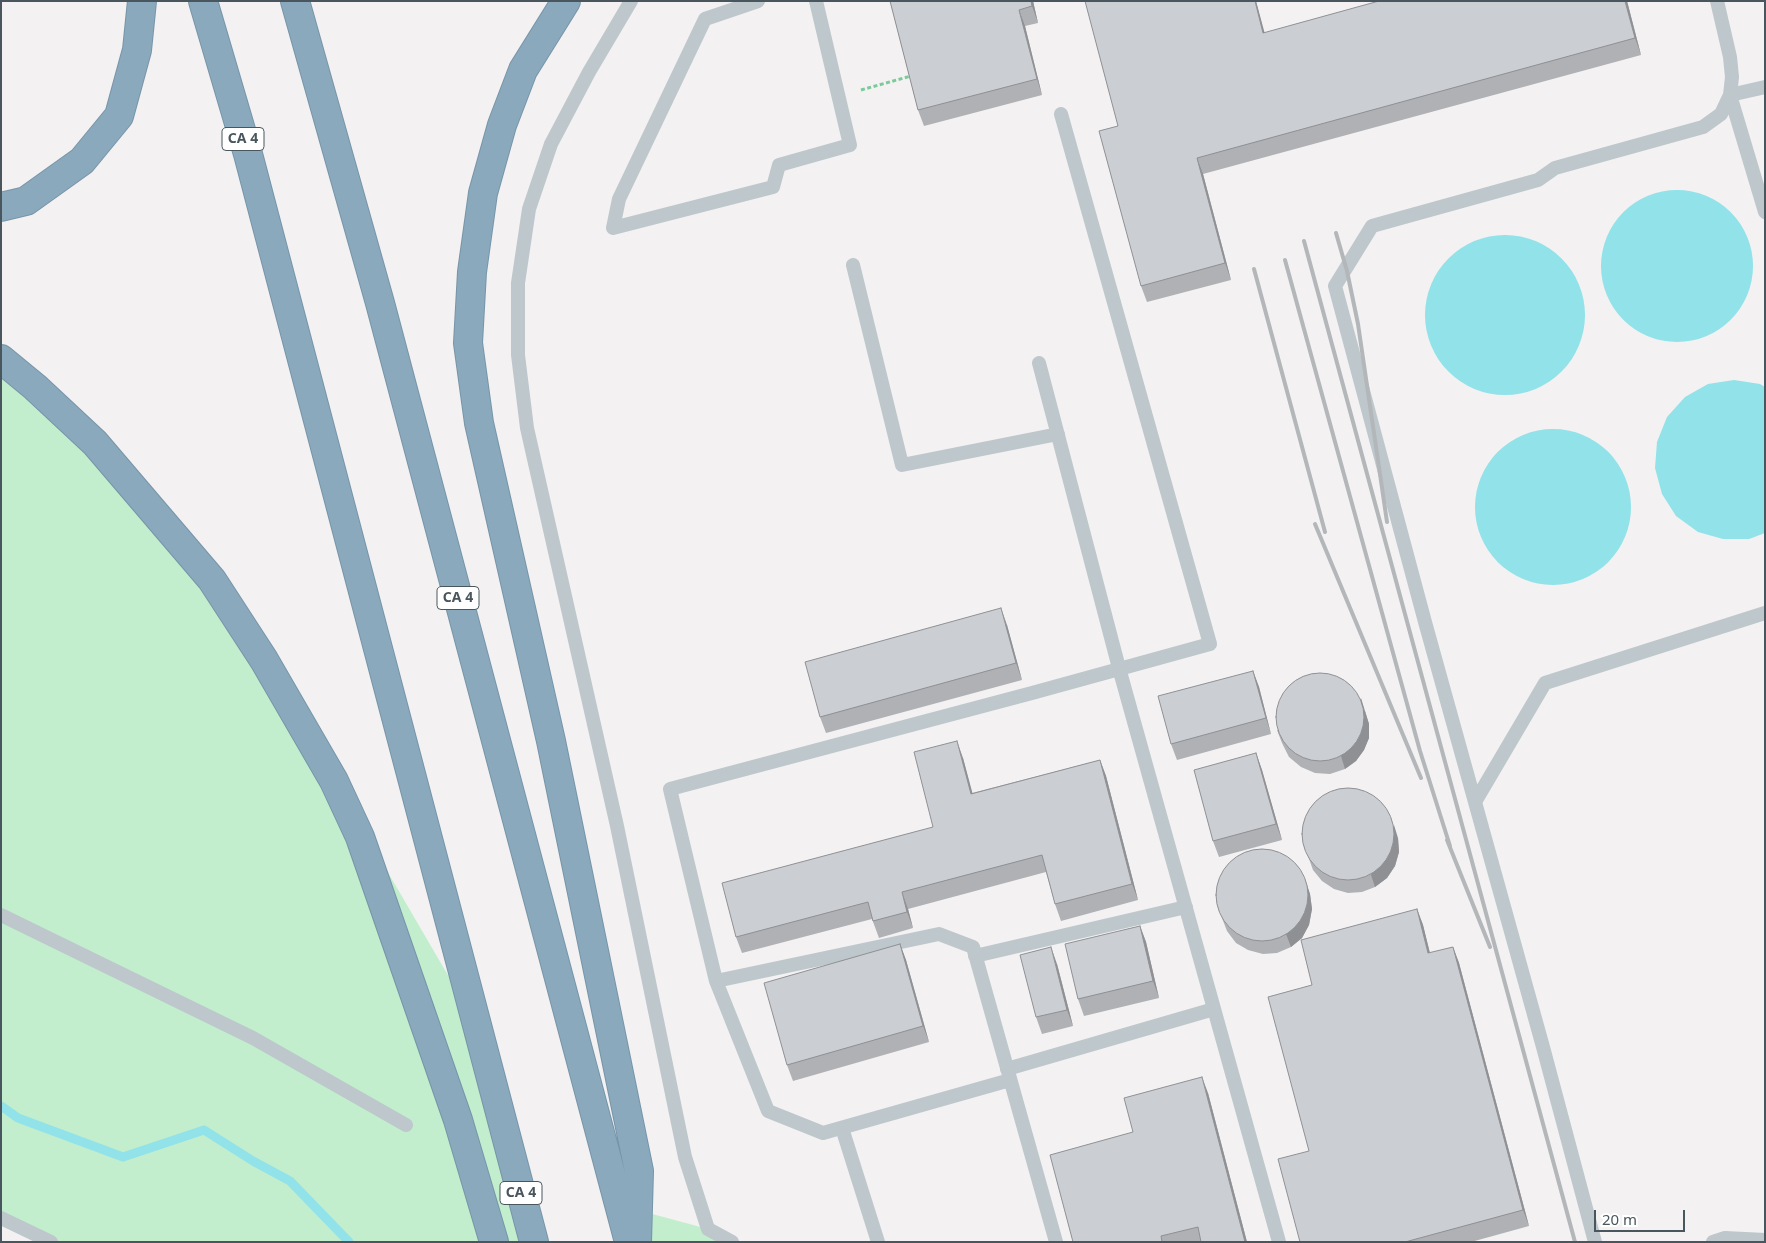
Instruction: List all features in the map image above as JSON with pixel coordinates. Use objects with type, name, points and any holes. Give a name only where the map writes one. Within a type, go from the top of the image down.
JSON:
[{"type":"highway","points":[[1,207],[26,201],[82,161],[119,116],[137,50],[142,1]]},
{"type":"highway","name":"CA 4","points":[[203,1],[248,154],[534,1242]]},
{"type":"highway","name":"CA 4","points":[[295,1],[627,1200],[629,1242]]},
{"type":"highway","points":[[566,1],[523,70],[502,124],[483,193],[472,272],[468,343],[478,422],[551,741],[639,1171],[627,1200],[637,1242]]},
{"type":"highway","points":[[1,360],[35,387],[96,443],[212,580],[264,660],[334,780],[360,837],[458,1120],[494,1242]]},
{"type":"lane","points":[[631,1],[589,72],[551,144],[529,209],[518,283],[518,355],[528,428],[617,826],[685,1157],[708,1230],[732,1242]]},
{"type":"lane","points":[[758,1],[705,19],[619,199],[613,228],[773,187],[779,165],[850,145],[816,1]]},
{"type":"lane","points":[[1595,1242],[1334,286],[1372,226],[1538,180],[1555,168],[1703,127],[1720,114],[1730,95],[1732,77],[1730,57],[1717,1]]},
{"type":"lane","points":[[1730,95],[1765,88]]},
{"type":"lane","points":[[1730,95],[1765,212]]},
{"type":"lane","points":[[1061,114],[1210,644],[670,789],[716,981],[768,1111],[823,1133],[1214,1009]]},
{"type":"lane","points":[[853,265],[902,465],[1058,434]]},
{"type":"lane","points":[[1039,363],[1119,668],[1279,1242]]},
{"type":"lane","points":[[1475,802],[1545,683],[1765,612]]},
{"type":"lane","points":[[975,956],[1186,907]]},
{"type":"lane","points":[[1,915],[253,1038],[406,1125]]},
{"type":"lane","points":[[716,981],[939,934],[973,947],[1056,1242]]},
{"type":"lane","points":[[842,1128],[878,1242]]},
{"type":"lane","points":[[1,1218],[52,1242]]},
{"type":"lane","points":[[1713,1242],[1725,1238],[1765,1240]]},
{"type":"path","points":[[839,96],[911,76]]},
{"type":"green space","points":[[1,359],[35,387],[264,660],[470,1013],[534,1242],[51,1242],[1,1218]]},
{"type":"green space","points":[[619,1205],[708,1229],[732,1242],[629,1242]]},
{"type":"water","points":[[1677,190],[1692,191],[1706,196],[1731,212],[1747,237],[1752,251],[1752,281],[1747,295],[1731,320],[1706,336],[1692,341],[1677,342],[1662,341],[1648,336],[1623,320],[1607,295],[1602,281],[1601,266],[1602,251],[1607,237],[1623,212],[1648,196],[1662,191]]},
{"type":"water","points":[[1505,235],[1535,241],[1556,253],[1567,264],[1579,285],[1585,315],[1579,345],[1567,366],[1556,377],[1535,389],[1505,395],[1475,389],[1454,377],[1443,366],[1431,345],[1425,315],[1431,285],[1443,264],[1454,253],[1475,241]]},
{"type":"water","points":[[1734,380],[1760,384],[1765,387],[1765,533],[1749,539],[1723,539],[1698,532],[1676,516],[1662,494],[1655,468],[1657,442],[1667,417],[1685,397],[1708,384]]},
{"type":"water","points":[[1545,429],[1561,429],[1576,432],[1590,438],[1608,452],[1622,470],[1628,484],[1631,507],[1628,530],[1622,544],[1608,562],[1590,576],[1576,582],[1561,585],[1545,585],[1530,582],[1516,576],[1498,562],[1488,550],[1478,530],[1475,515],[1475,499],[1478,484],[1484,470],[1498,452],[1510,442],[1530,432]]},
{"type":"building","points":[[890,1],[1031,1],[1032,6],[1019,10],[1037,79],[918,110]]},
{"type":"building","points":[[1085,1],[1255,1],[1263,33],[1379,1],[1625,1],[1635,38],[1197,158],[1225,263],[1141,286],[1099,131],[1118,126]]},
{"type":"building","points":[[1001,608],[1016,663],[820,717],[805,662]]},
{"type":"building","points":[[1253,671],[1266,718],[1171,744],[1158,696]]},
{"type":"building","points":[[1320,673],[1337,676],[1345,680],[1357,692],[1361,700],[1364,717],[1361,734],[1357,742],[1345,754],[1337,758],[1320,761],[1303,758],[1295,754],[1283,742],[1279,734],[1276,717],[1279,700],[1283,692],[1295,680],[1303,676]]},
{"type":"building","points":[[957,741],[971,794],[1100,760],[1132,884],[1055,904],[1042,855],[902,892],[907,912],[873,921],[868,902],[736,937],[722,883],[933,827],[914,752]]},
{"type":"building","points":[[1256,753],[1276,824],[1213,841],[1194,770]]},
{"type":"building","points":[[1348,788],[1365,792],[1380,802],[1390,817],[1394,834],[1390,851],[1380,866],[1365,876],[1348,880],[1331,876],[1316,866],[1306,851],[1302,834],[1306,817],[1316,802],[1331,792]]},
{"type":"building","points":[[1262,849],[1279,853],[1294,863],[1304,878],[1308,895],[1304,912],[1294,927],[1279,937],[1262,941],[1245,937],[1230,927],[1220,912],[1216,895],[1220,878],[1230,863],[1245,853]]},
{"type":"building","points":[[1417,909],[1428,953],[1453,947],[1523,1210],[1405,1242],[1300,1242],[1278,1159],[1309,1151],[1268,997],[1312,985],[1301,940]]},
{"type":"building","points":[[1140,926],[1153,981],[1078,999],[1065,944]]},
{"type":"building","points":[[900,944],[923,1026],[787,1065],[764,983]]},
{"type":"building","points":[[1051,947],[1067,1010],[1036,1017],[1020,955]]},
{"type":"building","points":[[1202,1077],[1245,1242],[1201,1242],[1198,1227],[1161,1236],[1162,1242],[1073,1242],[1050,1155],[1133,1132],[1124,1098]]},
{"type":"waterway","points":[[1,1106],[18,1118],[123,1157],[204,1130],[253,1161],[290,1181],[349,1242]]},
{"type":"railway","points":[[1336,233],[1347,271],[1358,324],[1387,522]]},
{"type":"railway","points":[[1304,241],[1575,1242]]},
{"type":"railway","points":[[1285,260],[1420,751],[1450,846]]},
{"type":"railway","points":[[1254,269],[1325,532]]},
{"type":"railway","points":[[1315,524],[1421,778]]},
{"type":"railway","points":[[1447,840],[1490,947]]}]
